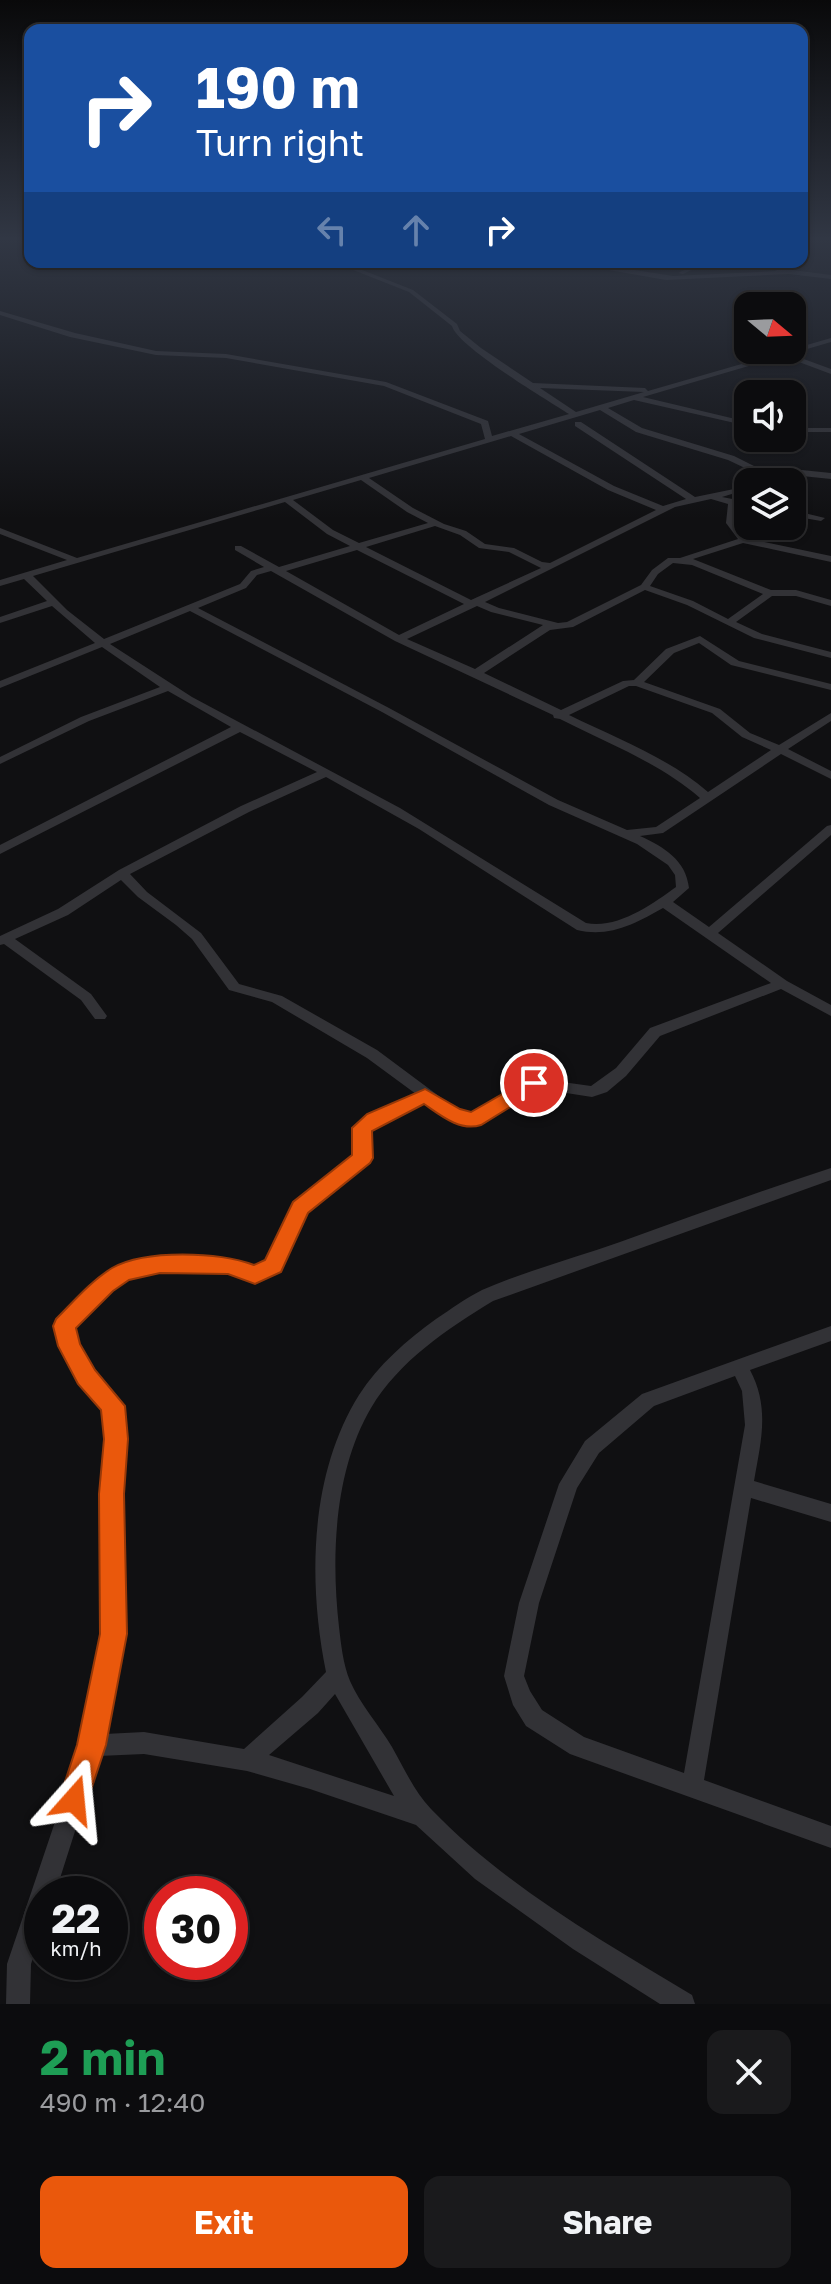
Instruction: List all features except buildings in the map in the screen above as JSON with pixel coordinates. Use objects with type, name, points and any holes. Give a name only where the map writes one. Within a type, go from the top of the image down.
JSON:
[{"type":"street","points":[[61,332],[156,353],[226,356],[386,384],[485,423],[489,439]]},
{"type":"street","points":[[457,332],[576,420],[692,499]]},
{"type":"street","points":[[806,347],[831,340]]},
{"type":"street","points":[[806,363],[831,372]]},
{"type":"street","points":[[0,583],[489,439],[576,420],[601,407],[749,364]]},
{"type":"street","points":[[531,385],[657,391]]},
{"type":"street","points":[[634,398],[734,421]]},
{"type":"street","points":[[601,407],[639,430],[731,458],[752,468]]},
{"type":"street","points":[[806,430],[831,430]]},
{"type":"street","points":[[512,433],[611,488],[664,510]]},
{"type":"street","points":[[806,471],[831,476]]},
{"type":"street","points":[[362,477],[395,500],[463,533],[482,546],[511,550],[540,565],[551,566]]},
{"type":"street","points":[[399,639],[664,510],[692,499],[734,492]]},
{"type":"street","points":[[706,497],[733,502],[731,523],[734,527]]},
{"type":"street","points":[[286,499],[316,522],[358,547],[472,602],[540,623],[557,625]]},
{"type":"street","points":[[806,515],[821,518]]},
{"type":"street","points":[[0,685],[243,586],[262,568],[276,569],[437,523]]},
{"type":"street","points":[[0,531],[77,561]]},
{"type":"street","points":[[475,674],[547,627],[579,621],[644,587],[655,572],[671,560],[743,540],[831,559]]},
{"type":"street","points":[[238,548],[399,639],[668,769],[706,797]]},
{"type":"street","points":[[683,559],[770,593],[796,593],[831,603]]},
{"type":"street","points":[[27,576],[103,645],[169,687],[409,817],[582,927],[599,932],[613,928],[664,902],[683,888],[681,869],[657,849],[494,772],[416,727],[191,608]]},
{"type":"street","points":[[644,587],[690,603],[758,636],[831,655]]},
{"type":"street","points":[[729,623],[770,593]]},
{"type":"street","points":[[0,620],[54,602]]},
{"type":"street","points":[[637,683],[670,651],[700,639],[735,663],[831,687]]},
{"type":"street","points":[[558,716],[627,683],[637,683],[716,711],[746,735],[831,776]]},
{"type":"street","points":[[0,761],[85,719],[169,687]]},
{"type":"street","points":[[621,833],[642,834],[659,830],[831,716]]},
{"type":"street","points":[[0,850],[240,727]]},
{"type":"street","points":[[2,940],[63,912],[123,873],[245,809],[327,772]]},
{"type":"street","points":[[711,932],[831,829]]},
{"type":"street","points":[[657,849],[659,830]]},
{"type":"street","points":[[123,873],[131,887],[184,923],[213,954],[234,987],[277,999],[372,1054],[454,1115],[474,1120],[534,1083],[592,1092],[602,1088],[621,1072],[655,1032],[782,984]]},
{"type":"street","points":[[664,902],[782,984],[831,1011]]},
{"type":"street","points":[[2,940],[86,997],[100,1016]]},
{"type":"street","points":[[48,1876],[92,1745],[113,1634],[111,1494],[116,1439],[113,1406],[86,1377],[69,1346],[64,1326],[105,1285],[123,1273],[160,1265],[229,1265],[255,1275],[273,1266],[300,1208],[362,1158],[362,1128],[425,1096]]},
{"type":"street","points":[[683,2004],[502,1888],[421,1816],[337,1676],[326,1558],[331,1502],[342,1454],[364,1402],[400,1360],[442,1322],[487,1296],[831,1174]]},
{"type":"street","points":[[831,1333],[648,1400],[592,1447],[569,1484],[529,1603],[514,1676],[521,1697],[534,1718],[578,1746],[831,1837]]},
{"type":"street","points":[[692,1788],[746,1488],[755,1408],[751,1390],[739,1367]]},
{"type":"street","points":[[746,1488],[831,1513]]},
{"type":"street","points":[[247,1760],[310,1705],[337,1676]]},
{"type":"street","points":[[92,1745],[144,1743],[247,1760],[421,1816]]},
{"type":"street","points":[[18,2004],[19,1964],[24,1949]]},
{"type":"route","points":[[74,1800],[92,1745],[113,1634],[111,1494],[116,1439],[113,1406],[86,1377],[69,1346],[64,1326],[105,1285],[123,1273],[160,1265],[229,1265],[255,1275],[273,1266],[300,1208],[362,1158],[362,1128],[374,1119],[425,1096],[454,1115],[469,1120],[480,1119],[526,1085],[534,1083]]}]
